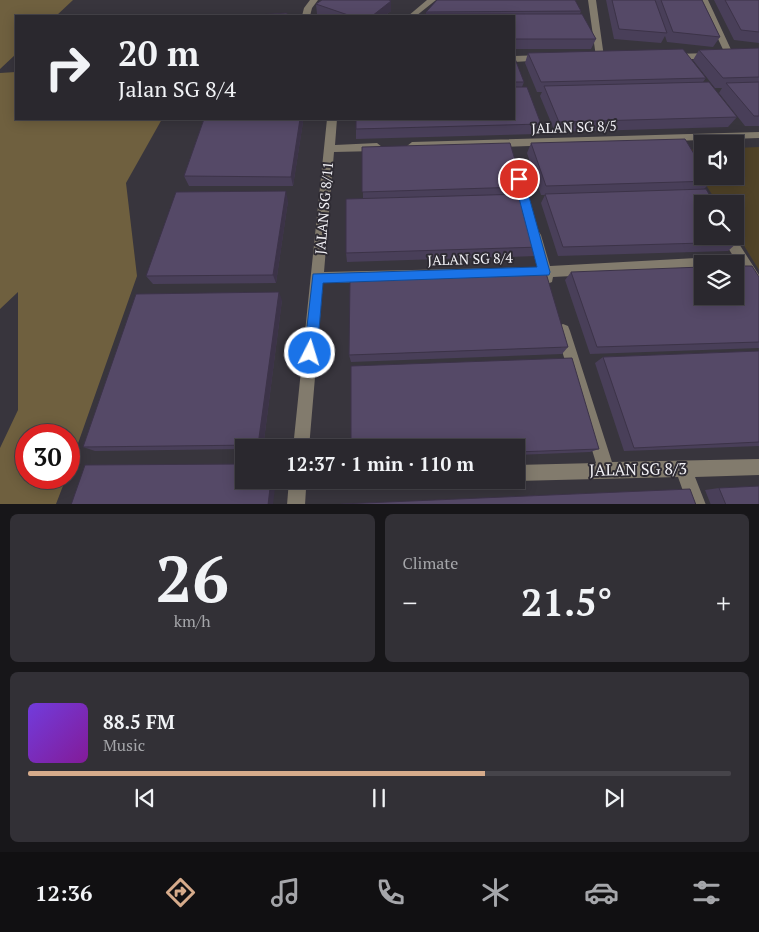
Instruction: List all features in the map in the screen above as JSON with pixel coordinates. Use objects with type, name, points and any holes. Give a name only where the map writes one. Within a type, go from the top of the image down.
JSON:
[{"type":"street","points":[[306,15],[308,8],[314,0]]},
{"type":"street","points":[[413,15],[432,0]]},
{"type":"street","points":[[592,0],[600,57]]},
{"type":"street","points":[[704,0],[730,56]]},
{"type":"street","points":[[660,57],[683,61],[740,56]]},
{"type":"street","points":[[591,57],[610,57]]},
{"type":"street","points":[[515,63],[552,58]]},
{"type":"street","name":"JALAN SG 8/11","points":[[302,439],[332,120]]},
{"type":"street","name":"JALAN SG 8/5","points":[[405,146],[510,147],[541,137],[737,132],[759,135]]},
{"type":"street","points":[[329,149],[386,147]]},
{"type":"street","points":[[532,225],[550,290]]},
{"type":"street","points":[[744,261],[759,286]]},
{"type":"street","name":"JALAN SG 8/4","points":[[317,278],[544,272],[694,264]]},
{"type":"street","points":[[559,319],[606,470]]},
{"type":"street","name":"JALAN SG 8/3","points":[[525,473],[759,467]]},
{"type":"street","points":[[683,468],[696,504]]},
{"type":"street","points":[[296,504],[297,489]]},
{"type":"shaded area","points":[[0,0],[73,0],[57,15],[15,15],[15,55],[0,69]]},
{"type":"shaded area","points":[[15,72],[15,120],[161,120],[126,183],[137,276],[80,438],[80,424],[15,424],[15,489],[62,489],[56,504],[0,504],[0,448],[18,410],[18,292],[0,309],[0,73]]},
{"type":"shaded area","points":[[759,147],[759,270],[744,245],[744,195],[712,195],[706,185],[744,185],[744,148]]},
{"type":"shaded area","points":[[694,149],[694,166],[684,150]]},
{"type":"building","points":[[322,0],[391,1],[373,15],[348,15],[316,4]]},
{"type":"building","points":[[437,0],[575,0],[581,11],[426,12]]},
{"type":"building","points":[[612,0],[655,0],[667,33],[619,29]]},
{"type":"building","points":[[661,0],[702,0],[720,37],[673,32]]},
{"type":"building","points":[[725,0],[759,0],[759,32],[741,30]]},
{"type":"building","points":[[287,13],[287,15],[257,15]]},
{"type":"building","points":[[582,14],[596,39],[515,39],[515,15],[424,15]]},
{"type":"building","points":[[759,48],[759,77],[723,78],[699,50]]},
{"type":"building","points":[[683,49],[706,78],[541,82],[528,53]]},
{"type":"building","points":[[515,59],[524,82],[515,82]]},
{"type":"building","points":[[709,82],[737,117],[559,122],[544,86]]},
{"type":"building","points":[[759,82],[759,116],[754,116],[726,83]]},
{"type":"building","points":[[515,87],[527,87],[541,124],[356,129],[356,120],[515,120]]},
{"type":"building","points":[[204,120],[300,120],[291,177],[184,176]]},
{"type":"building","points":[[685,139],[694,154],[694,182],[546,186],[531,143]]},
{"type":"building","points":[[510,143],[523,187],[362,192],[362,147]]},
{"type":"building","points":[[706,189],[710,195],[694,195],[694,243],[563,247],[545,194]]},
{"type":"building","points":[[286,191],[273,275],[146,276],[176,192]]},
{"type":"building","points":[[524,194],[541,247],[346,253],[346,199]]},
{"type":"building","points":[[744,266],[752,266],[759,277],[759,342],[597,347],[571,272],[694,267],[694,305],[744,305]]},
{"type":"building","points":[[546,273],[568,347],[349,355],[350,280]]},
{"type":"building","points":[[279,292],[259,439],[235,439],[235,445],[83,447],[136,294]]},
{"type":"building","points":[[759,351],[759,442],[634,448],[603,357]]},
{"type":"building","points":[[572,358],[599,449],[525,452],[525,439],[351,439],[351,366]]},
{"type":"building","points":[[235,464],[235,489],[270,489],[268,504],[71,504],[77,489],[80,489],[80,479],[85,465]]},
{"type":"building","points":[[759,486],[759,504],[726,504],[719,488]]},
{"type":"building","points":[[690,489],[696,504],[341,504]]},
{"type":"route","points":[[310,353],[317,278],[544,272],[519,179]]}]
